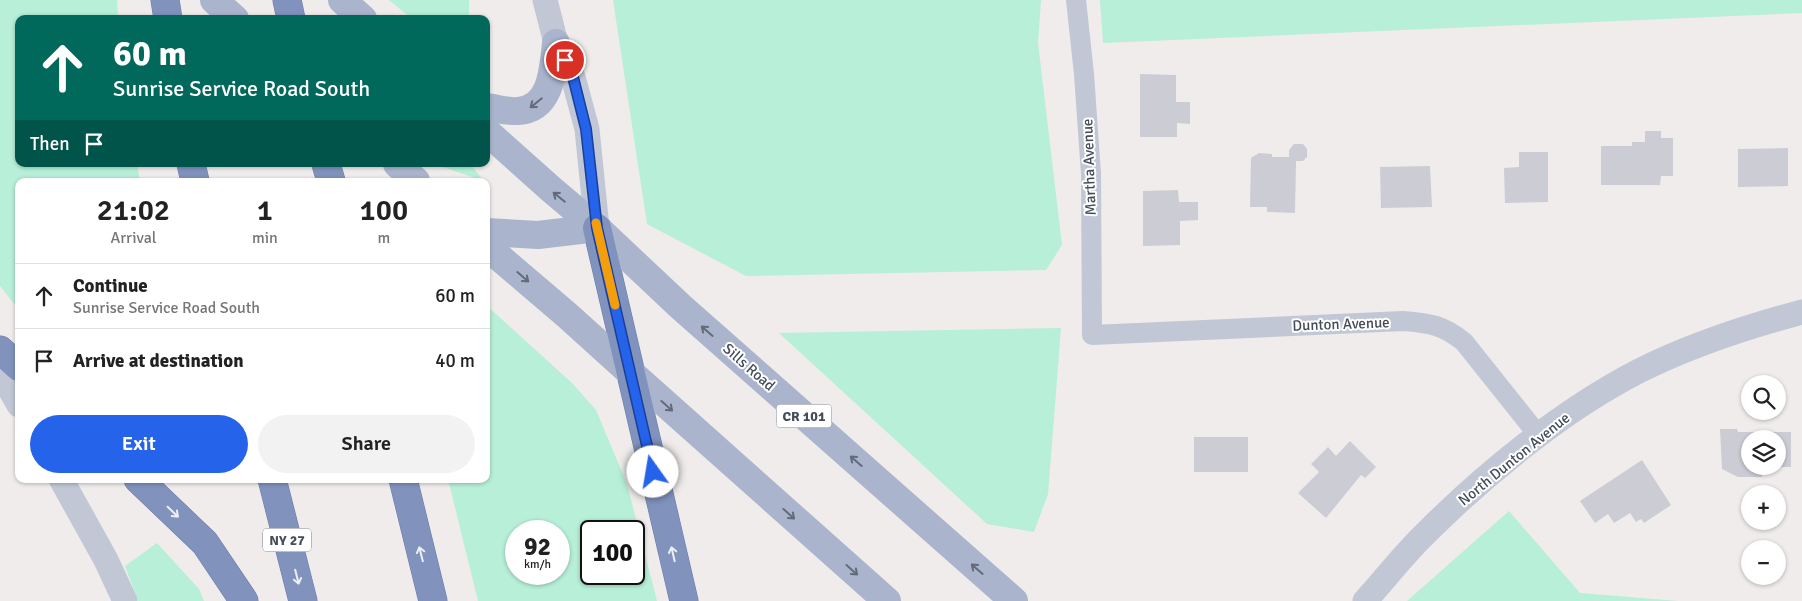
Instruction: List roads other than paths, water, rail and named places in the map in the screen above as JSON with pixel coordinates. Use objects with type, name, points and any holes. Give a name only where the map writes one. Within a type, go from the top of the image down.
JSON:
[{"type":"highway","points":[[165,0],[167,15]]},
{"type":"highway","points":[[287,0],[290,15]]},
{"type":"highway","points":[[597,228],[684,601]]},
{"type":"highway","points":[[0,350],[15,363]]},
{"type":"highway","points":[[142,483],[205,543],[244,601]]},
{"type":"highway","name":"NY 27","points":[[273,483],[303,601]]},
{"type":"highway","points":[[404,483],[433,601]]},
{"type":"main road","points":[[214,0],[231,15]]},
{"type":"main road","points":[[342,0],[359,15]]},
{"type":"main road","points":[[490,108],[516,111],[530,109],[539,102],[546,94],[551,80],[556,43]]},
{"type":"main road","name":"Sills Road","points":[[490,135],[597,228],[681,307],[1014,601]]},
{"type":"main road","points":[[400,167],[413,178]]},
{"type":"main road","points":[[490,232],[538,235],[597,228]]},
{"type":"main road","points":[[490,249],[568,316],[887,601]]},
{"type":"street","points":[[545,0],[556,43],[573,77],[586,129],[597,228]]},
{"type":"street","name":"Martha Avenue","points":[[1076,0],[1084,74],[1091,174],[1092,334]]},
{"type":"street","name":"North Dunton Avenue","points":[[1365,601],[1425,534],[1482,482],[1539,436],[1591,400],[1639,371],[1698,345],[1756,324],[1802,312]]},
{"type":"street","name":"Dunton Avenue","points":[[1092,334],[1403,322],[1436,325],[1451,331],[1464,342],[1539,436]]},
{"type":"street","points":[[0,372],[15,398]]},
{"type":"street","points":[[62,483],[106,560],[125,601]]}]
